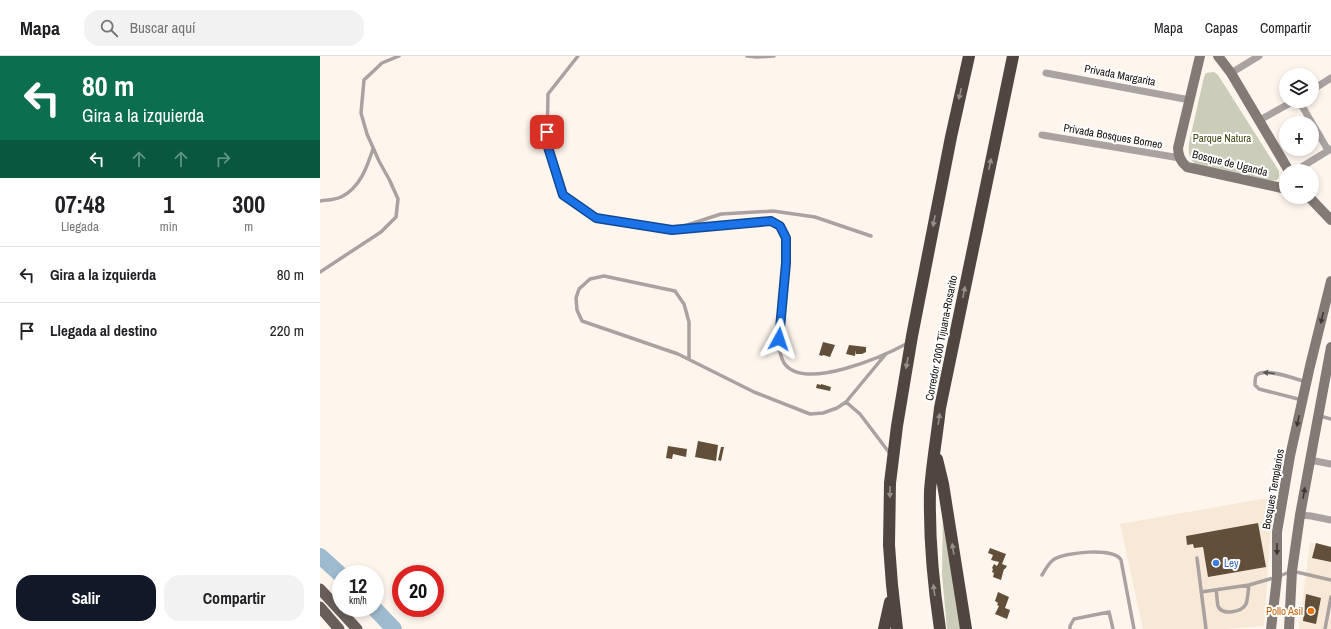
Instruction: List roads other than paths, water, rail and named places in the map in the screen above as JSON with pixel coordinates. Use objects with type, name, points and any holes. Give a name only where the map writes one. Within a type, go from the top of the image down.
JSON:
[{"type":"highway","points":[[897,629],[889,537],[890,483],[896,426],[951,137],[969,56]]},
{"type":"highway","name":"Corredor 2000 Tijuana-Rosarito","points":[[940,629],[933,580],[931,551],[930,489],[935,448],[942,400],[1013,56]]},
{"type":"highway","points":[[935,448],[943,484],[966,629]]},
{"type":"highway","points":[[884,629],[892,585]]},
{"type":"main road","name":"Bosque de Uganda","points":[[1200,56],[1178,148],[1180,158],[1187,167],[1279,187]]},
{"type":"main road","points":[[1218,56],[1230,73],[1285,164]]},
{"type":"main road","points":[[1317,204],[1329,215]]},
{"type":"main road","name":"Bosques Templarios","points":[[1271,629],[1277,577],[1277,532],[1290,456],[1331,280]]},
{"type":"main road","points":[[1288,629],[1292,570],[1300,515],[1329,370],[1331,347]]},
{"type":"main road","points":[[1313,355],[1330,359]]},
{"type":"main road","points":[[1310,366],[1329,370]]},
{"type":"main road","points":[[320,589],[357,629]]},
{"type":"main road","points":[[320,607],[339,629]]},
{"type":"street","points":[[1230,73],[1259,56]]},
{"type":"street","name":"Privada Margarita","points":[[1046,73],[1190,100]]},
{"type":"street","points":[[1319,86],[1331,78]]},
{"type":"street","points":[[1258,120],[1281,108]]},
{"type":"street","points":[[1304,108],[1330,149],[1305,164]]},
{"type":"street","name":"Privada Bosques Borneo","points":[[1042,135],[1180,158]]},
{"type":"street","points":[[1310,460],[1331,464]]},
{"type":"street","points":[[1300,515],[1331,520]]},
{"type":"lane","points":[[320,272],[381,232],[396,217],[398,199],[367,134],[361,113],[364,80],[382,63],[399,56]]},
{"type":"lane","points":[[578,56],[548,94],[547,144],[563,195],[596,218],[672,230],[771,221],[780,226],[786,238],[786,263],[779,339],[780,349],[784,363],[795,371],[814,374],[843,370],[885,355],[911,342]]},
{"type":"lane","points":[[747,56],[774,56]]},
{"type":"lane","points":[[320,201],[341,197],[356,187],[374,149]]},
{"type":"lane","points":[[672,230],[721,214],[773,211],[815,217],[871,236]]},
{"type":"lane","points":[[688,359],[689,322],[684,304],[675,291],[604,276],[590,279],[580,289],[576,298],[577,310],[582,320],[678,354],[688,359],[754,392],[810,414],[822,413],[837,408],[846,402],[885,355]]},
{"type":"lane","points":[[1302,401],[1259,389],[1255,385],[1256,376],[1260,372],[1267,371],[1307,382]]},
{"type":"lane","points":[[846,402],[860,414],[893,457]]},
{"type":"lane","points":[[1319,416],[1331,419]]},
{"type":"lane","points":[[1042,575],[1053,560],[1061,556],[1093,552],[1113,554],[1119,557],[1121,560],[1134,629]]},
{"type":"lane","points":[[1197,558],[1206,629]]},
{"type":"lane","points":[[1201,592],[1249,585],[1277,577],[1292,570],[1331,580]]},
{"type":"lane","points":[[1216,590],[1218,606],[1221,610],[1226,612],[1241,610],[1246,605],[1249,585]]},
{"type":"lane","points":[[1325,629],[1331,597]]},
{"type":"lane","points":[[1070,629],[1074,619],[1109,612],[1113,629]]},
{"type":"waterway","points":[[320,556],[332,567]]},
{"type":"waterway","points":[[383,617],[394,629]]},
{"type":"place","name":"Ley","points":[[1216,563]]},
{"type":"place","name":"Pollo Asil","points":[[1311,611]]},
{"type":"park label","name":"Parque Natura","points":[[1222,138]]}]
